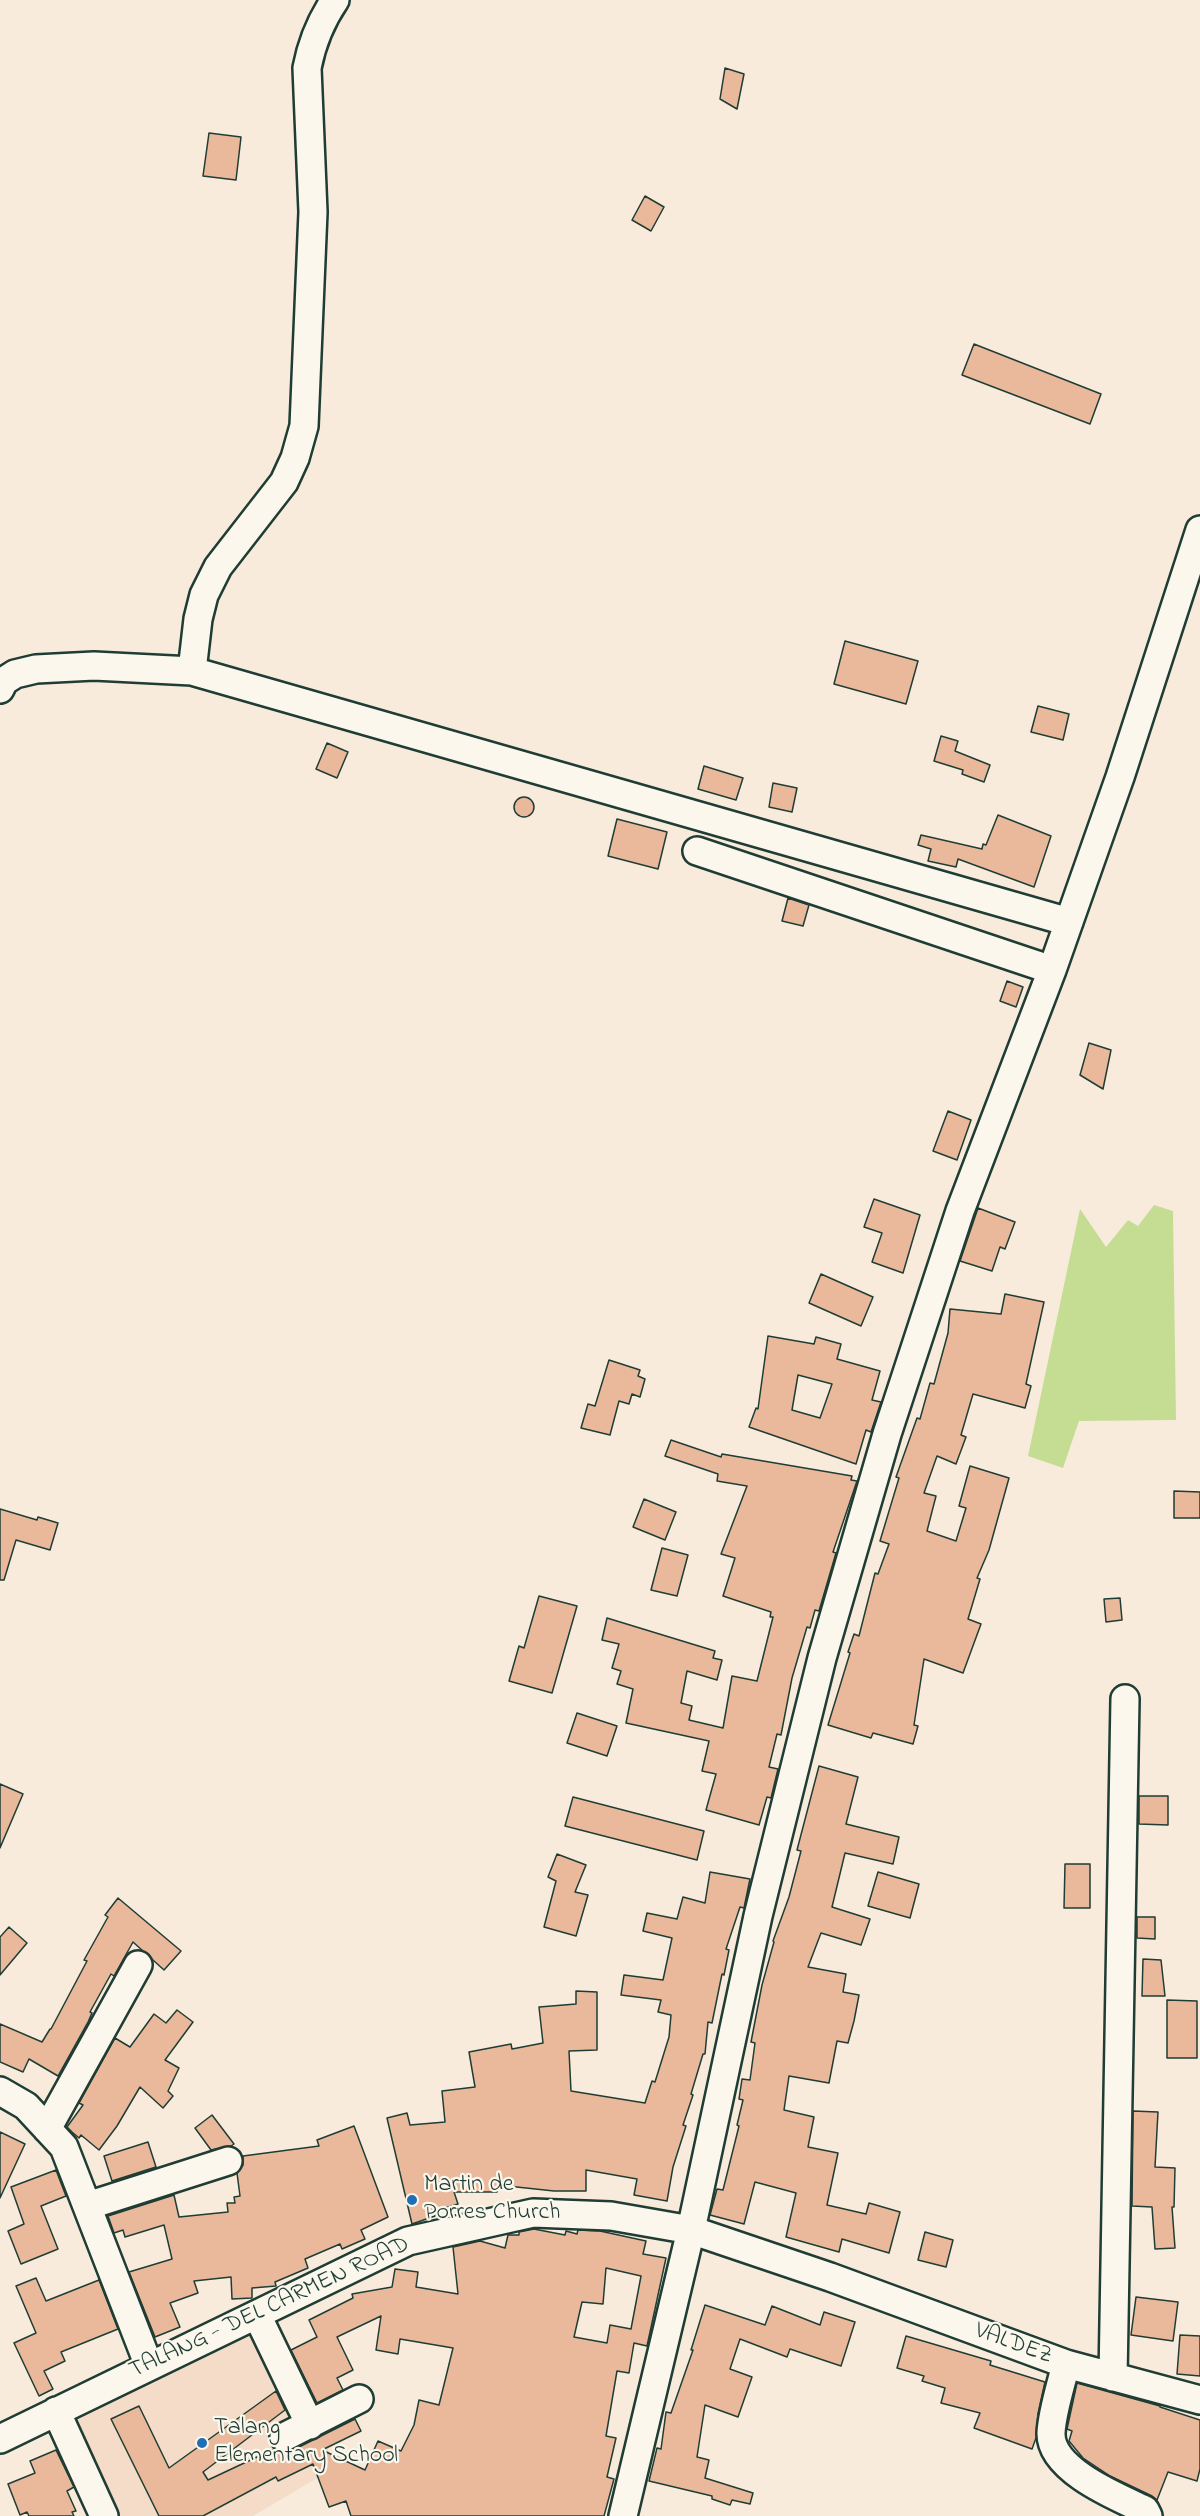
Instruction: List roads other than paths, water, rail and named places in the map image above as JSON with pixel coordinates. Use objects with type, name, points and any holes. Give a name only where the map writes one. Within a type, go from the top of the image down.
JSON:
[{"type":"street","points":[[192,671],[198,619],[204,595],[218,567],[284,482],[295,458],[304,426],[313,212],[307,68],[311,46],[321,21],[335,0]]},
{"type":"street","points":[[623,2516],[690,2230],[758,1916],[825,1647],[887,1434],[960,1211],[1069,922],[1120,777],[1200,530]]},
{"type":"street","points":[[0,690],[4,681],[15,674],[36,669],[94,666],[192,671],[1069,922]]},
{"type":"street","points":[[698,851],[1052,970]]},
{"type":"street","points":[[1113,2378],[1125,1698]]},
{"type":"street","points":[[47,2129],[138,1965]]},
{"type":"street","points":[[0,2091],[26,2106],[64,2147],[149,2366]]},
{"type":"street","points":[[87,2206],[228,2161]]},
{"type":"street","name":"TALANG - DEL CARMEN ROAD","points":[[0,2439],[408,2241],[533,2213],[611,2216],[690,2230],[830,2277]]},
{"type":"street","name":"VALDEZ","points":[[830,2277],[1066,2364],[1200,2400]]},
{"type":"street","points":[[257,2315],[310,2425]]},
{"type":"street","points":[[1066,2364],[1051,2434],[1058,2456],[1079,2475],[1145,2510],[1148,2516]]},
{"type":"street","points":[[284,2437],[359,2399]]},
{"type":"street","points":[[56,2411],[104,2516]]},
{"type":"place","name":"Martin de Porres Church","points":[[412,2200]]},
{"type":"place","name":"Talang Elementary School","points":[[202,2443]]}]
